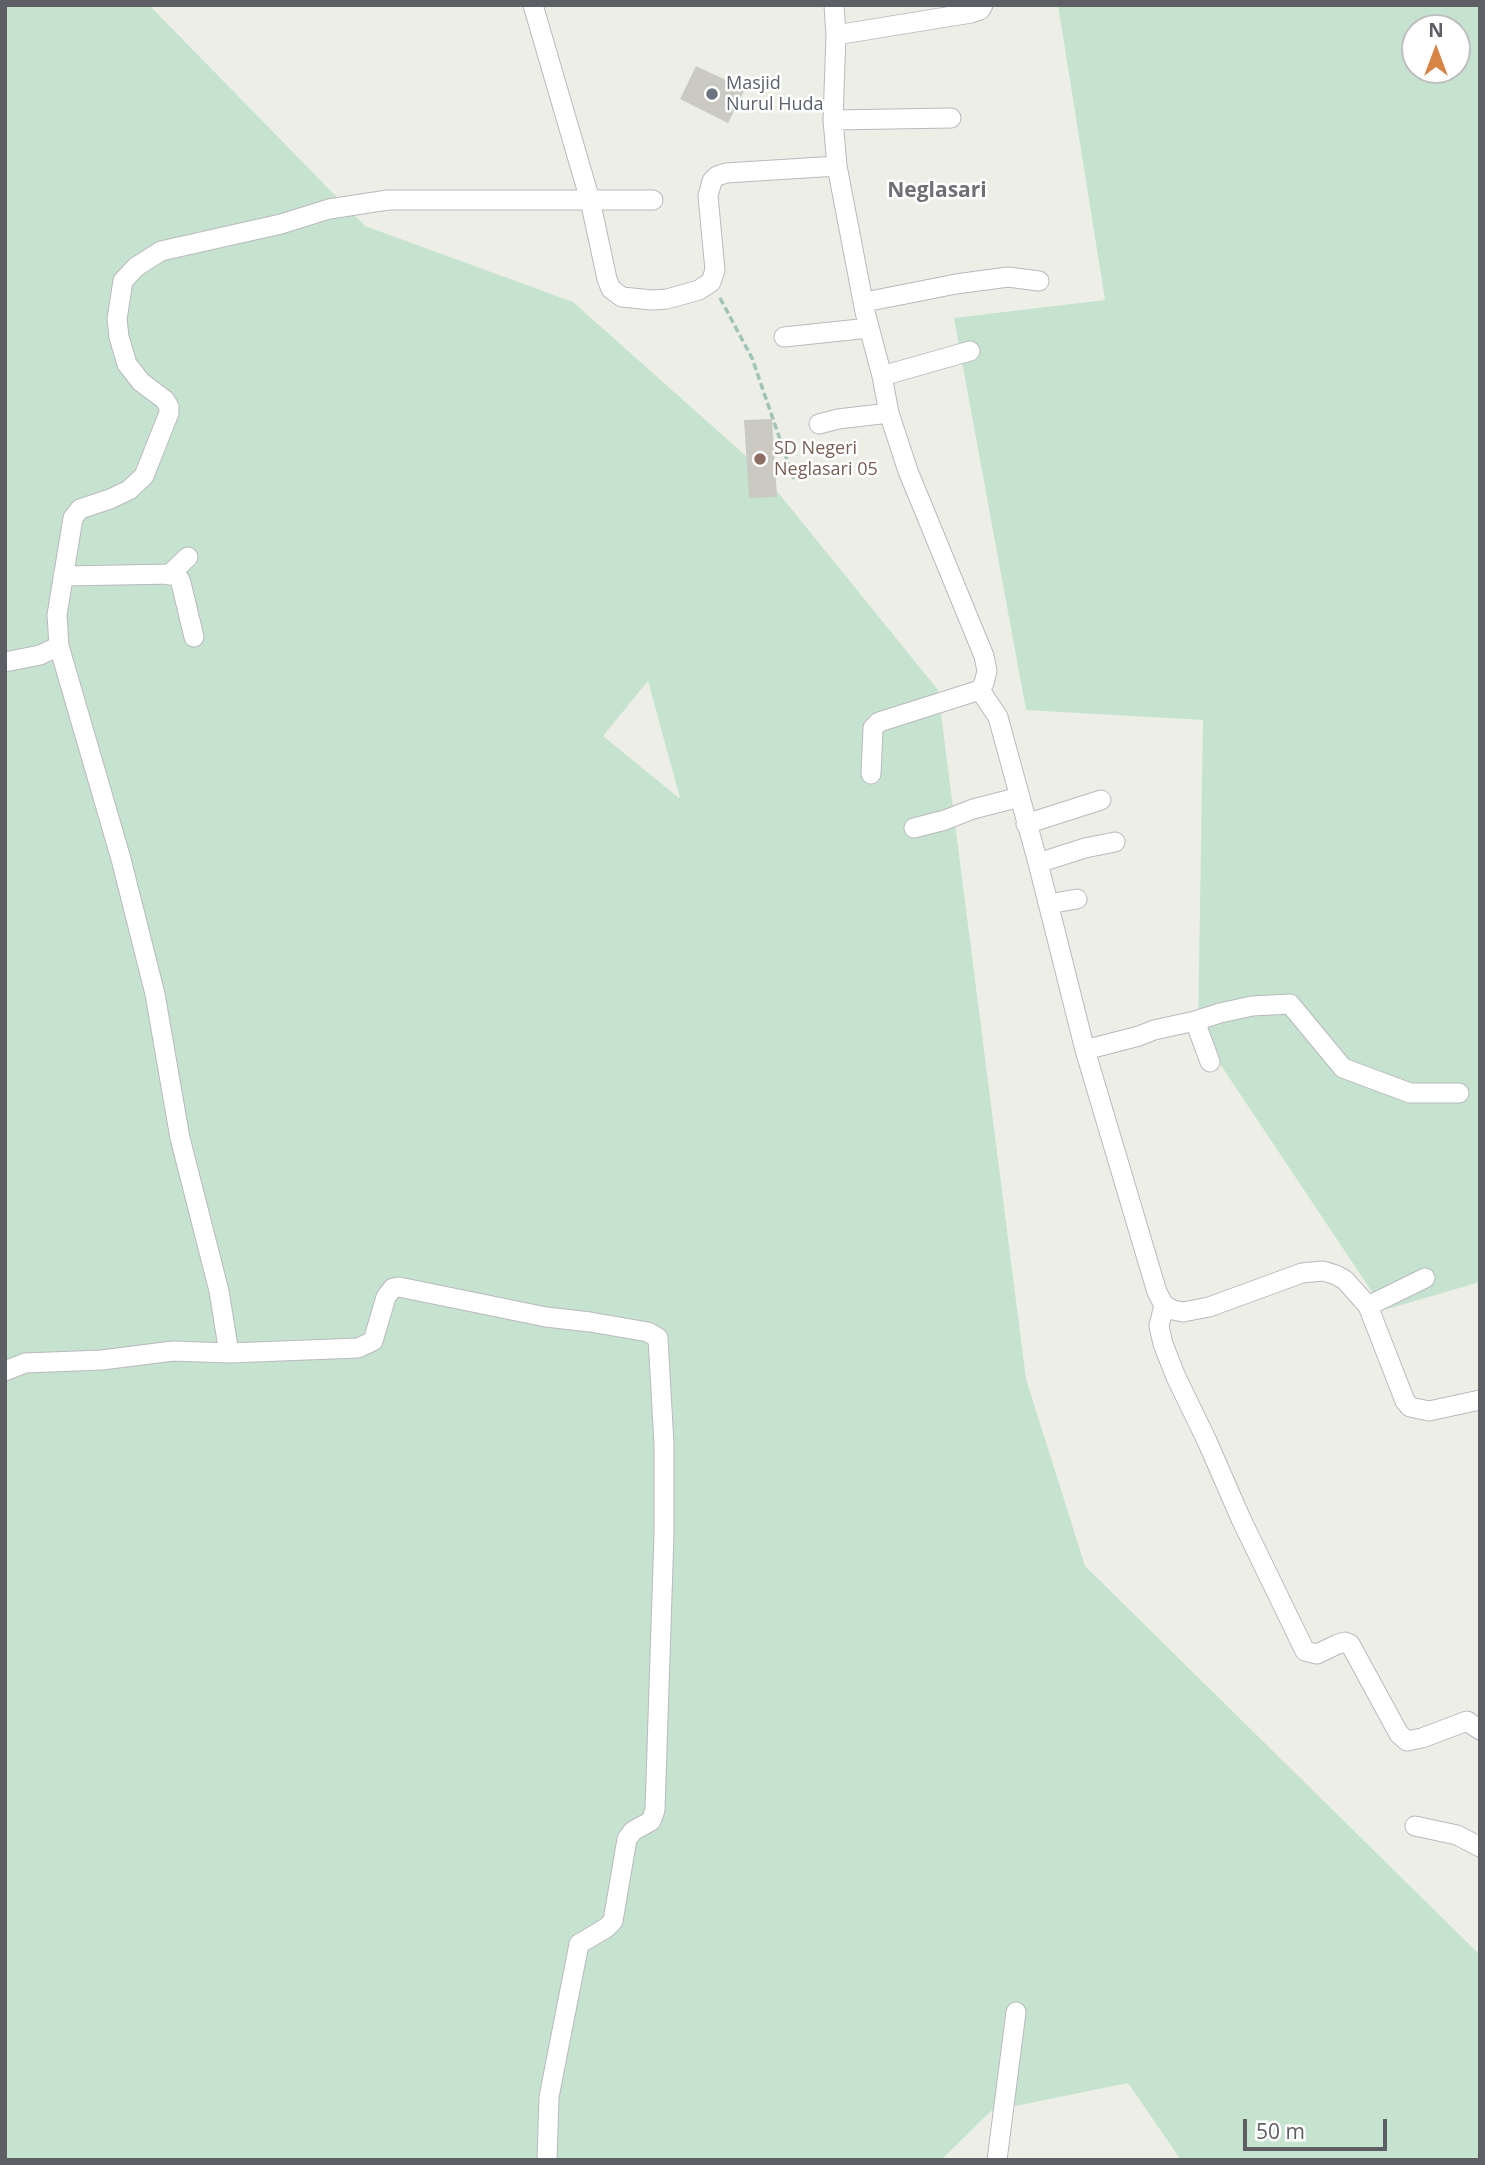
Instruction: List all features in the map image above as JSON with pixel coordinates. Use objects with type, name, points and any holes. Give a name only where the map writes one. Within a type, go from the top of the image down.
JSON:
[{"type":"street","points":[[533,5],[590,200],[607,279],[611,289],[622,297],[667,299],[699,290],[711,282],[715,270],[708,196],[712,181],[717,176],[726,173],[837,166]]},
{"type":"street","points":[[834,5],[836,35],[833,121],[837,166],[869,328],[889,413],[908,471],[984,656],[987,671],[980,690],[879,722],[873,728],[871,774]]},
{"type":"street","points":[[836,35],[971,13],[980,10],[983,5]]},
{"type":"street","points":[[833,121],[951,118]]},
{"type":"street","points":[[229,1353],[219,1291],[180,1138],[155,994],[121,859],[59,646],[57,615],[73,518],[79,509],[129,490],[144,476],[169,413],[165,400],[141,382],[127,364],[117,318],[123,281],[136,267],[161,251],[281,224],[329,209],[388,200],[653,200]]},
{"type":"street","points":[[865,302],[1008,277],[1039,281]]},
{"type":"street","points":[[784,337],[869,328]]},
{"type":"street","points":[[882,376],[970,351]]},
{"type":"street","points":[[819,424],[889,413]]},
{"type":"street","points":[[169,575],[188,557]]},
{"type":"street","points":[[63,576],[174,574],[180,580],[194,637]]},
{"type":"street","points":[[5,662],[40,655],[59,646]]},
{"type":"street","points":[[980,690],[998,717],[1085,1050],[1150,1273],[1164,1305],[1159,1326],[1163,1344],[1247,1531],[1305,1651],[1317,1654],[1338,1644],[1350,1644],[1399,1734],[1407,1741],[1467,1721],[1480,1730]]},
{"type":"street","points":[[914,828],[1020,797]]},
{"type":"street","points":[[1026,824],[1101,800]]},
{"type":"street","points":[[1038,863],[1085,848],[1115,842]]},
{"type":"street","points":[[1048,904],[1077,899]]},
{"type":"street","points":[[1085,1050],[1251,1006],[1290,1004],[1343,1068],[1410,1093],[1459,1093]]},
{"type":"street","points":[[1195,1021],[1210,1062]]},
{"type":"street","points":[[1164,1305],[1173,1310],[1195,1310],[1302,1273],[1323,1271],[1345,1280],[1368,1306],[1405,1401],[1410,1406],[1429,1411],[1480,1401]]},
{"type":"street","points":[[1368,1306],[1425,1278]]},
{"type":"street","points":[[5,1371],[25,1363],[102,1360],[173,1351],[229,1353],[346,1350],[367,1346],[377,1333],[388,1292],[399,1287],[546,1317],[648,1332],[654,1334],[660,1342],[664,1534],[655,1810],[651,1821],[633,1831],[627,1839],[613,1921],[579,1944],[551,2083],[547,2116],[547,2160]]},
{"type":"street","points":[[1415,1826],[1457,1835],[1480,1847]]},
{"type":"street","points":[[997,2160],[1016,2012]]},
{"type":"path","points":[[711,282],[752,358],[794,480]]},
{"type":"green space","points":[[5,5],[149,5],[365,226],[573,302],[755,464],[938,690],[1026,1379],[1085,1566],[1480,1955],[1480,2160],[1181,2160],[1128,2083],[991,2111],[941,2160],[5,2160]],"holes":[[[648,681],[680,798],[603,736]]]},
{"type":"green space","points":[[1058,5],[1480,5],[1480,1282],[1384,1310],[1198,1031],[1203,720],[1026,710],[954,318],[1105,300]]},
{"type":"building","name":"Masjid Nurul Huda","points":[[696,66],[745,89],[728,123],[680,99]]},
{"type":"building","name":"SD Negeri Neglasari 05","points":[[772,419],[777,497],[749,498],[744,420]]},
{"type":"place","name":"Masjid Nurul Huda","points":[[712,94]]},
{"type":"place","name":"SD Negeri Neglasari 05","points":[[760,459]]},
{"type":"district","name":"Neglasari","points":[[937,191]]}]
